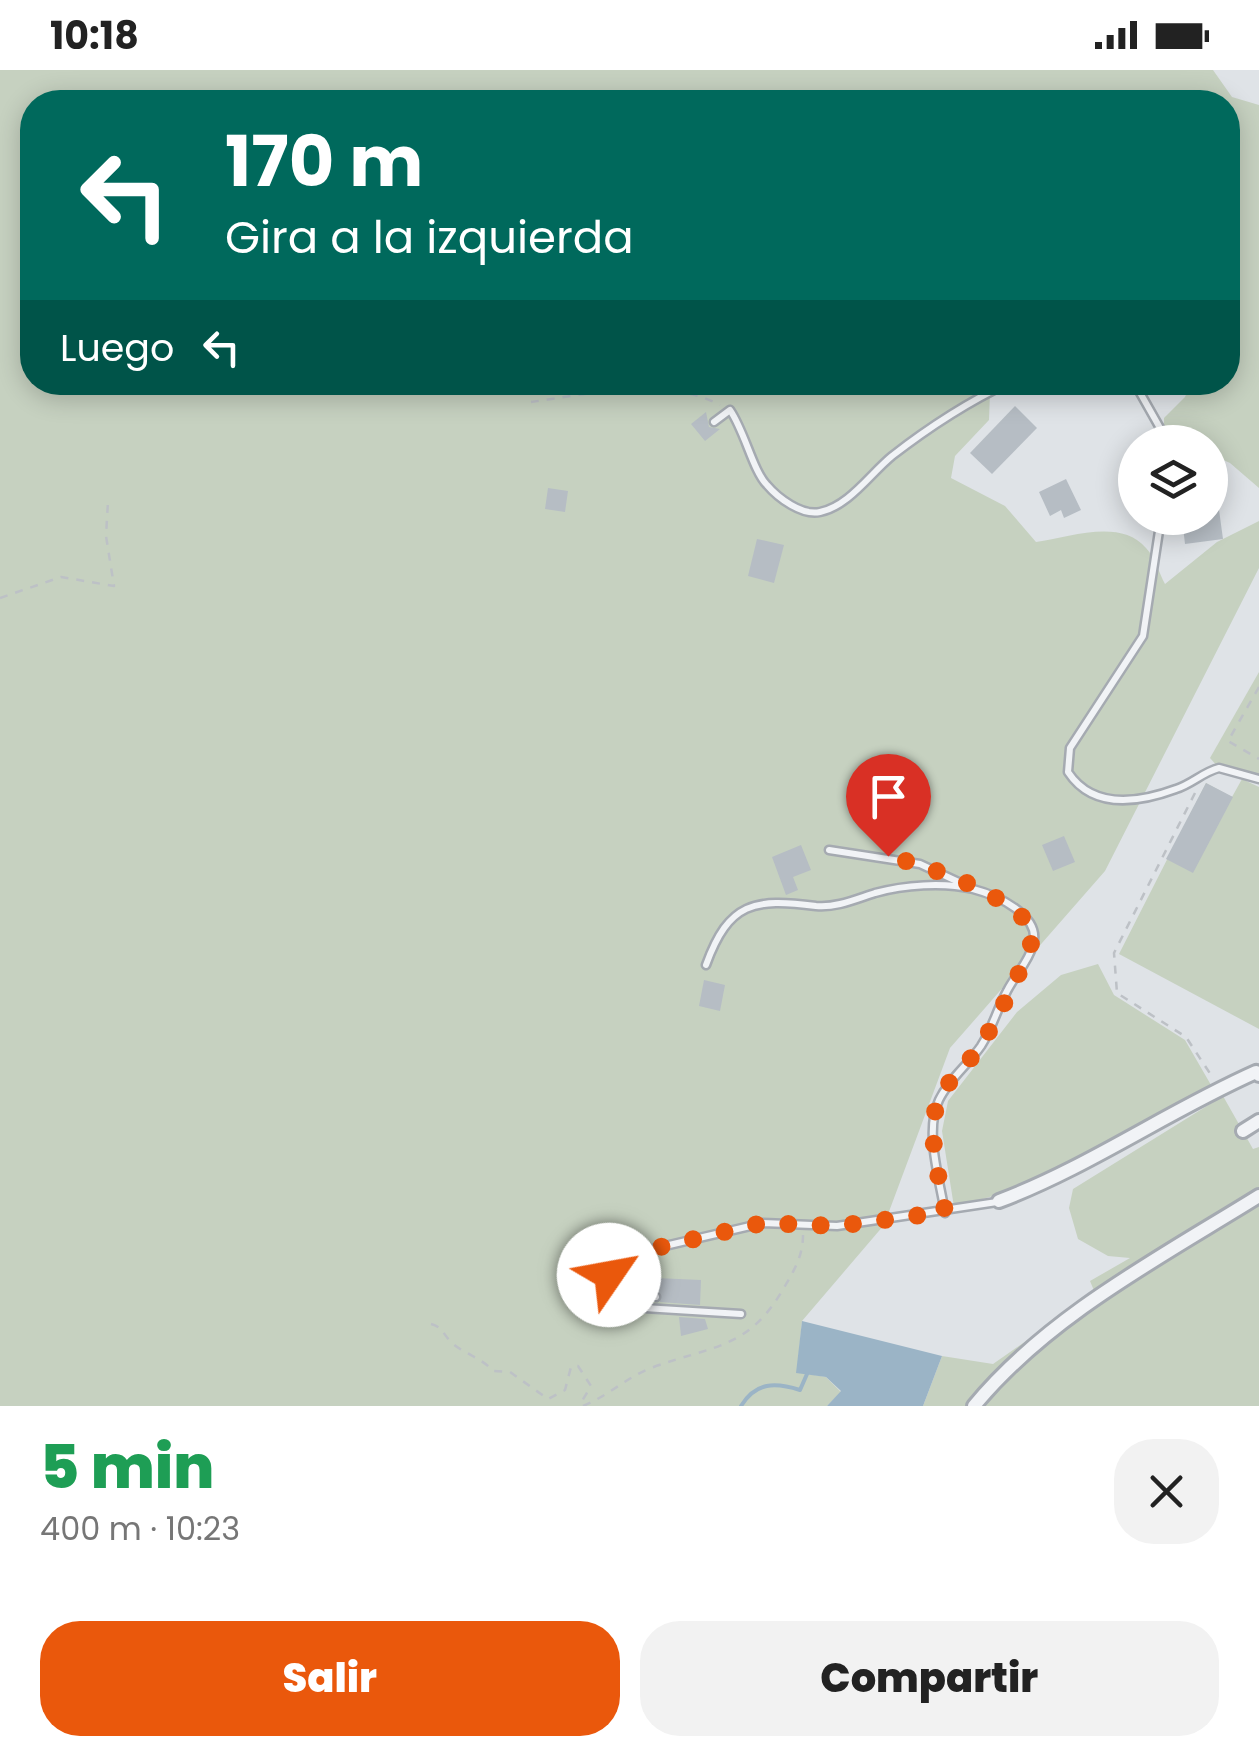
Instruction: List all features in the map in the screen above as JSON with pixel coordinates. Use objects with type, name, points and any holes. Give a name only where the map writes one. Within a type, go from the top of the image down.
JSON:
[{"type":"street","points":[[999,1202],[1036,1187],[1217,1089],[1256,1072],[1259,1075]]},
{"type":"street","points":[[1243,1131],[1259,1121]]},
{"type":"street","points":[[974,1406],[1028,1350],[1259,1196]]},
{"type":"lane","points":[[714,422],[730,410],[748,439],[757,472],[767,486],[801,510],[818,513],[834,507],[891,457],[943,420],[987,395]]},
{"type":"lane","points":[[1141,395],[1158,425]]},
{"type":"lane","points":[[1158,535],[1143,636],[1080,732],[1067,764],[1080,786],[1106,801],[1179,789],[1206,771],[1228,768],[1259,779]]},
{"type":"lane","points":[[828,850],[920,864],[1006,901],[1034,930],[1034,942],[981,1046],[937,1103],[934,1127],[945,1212]]},
{"type":"lane","points":[[706,965],[715,941],[743,906],[759,901],[824,907],[908,886],[970,888]]},
{"type":"lane","points":[[609,1275],[618,1257],[762,1223],[837,1226],[999,1202]]},
{"type":"lane","points":[[609,1275],[634,1292],[656,1297]]},
{"type":"lane","points":[[609,1275],[624,1294],[644,1308],[741,1314]]},
{"type":"path","points":[[532,402],[602,395]]},
{"type":"path","points":[[690,395],[730,410]]},
{"type":"path","points":[[0,598],[61,577],[114,586],[106,536],[108,501]]},
{"type":"path","points":[[1259,687],[1228,741],[1259,758]]},
{"type":"path","points":[[1206,771],[1114,953],[1112,972],[1117,992],[1186,1037],[1211,1071],[1217,1089]]},
{"type":"path","points":[[581,1406],[609,1396],[651,1368],[726,1347],[757,1327],[790,1276],[803,1245]]},
{"type":"path","points":[[430,1324],[439,1326],[466,1353],[483,1360],[494,1371],[510,1372],[548,1400],[565,1390],[568,1373],[578,1366],[591,1386],[581,1406]]},
{"type":"green space","points":[[0,70],[1213,70],[1227,90],[20,90],[20,395],[990,395],[989,420],[955,456],[951,478],[1005,506],[1036,542],[1094,532],[1125,535],[1149,552],[1165,584],[1217,542],[1259,521],[1259,568],[1105,871],[950,1048],[884,1225],[802,1321],[797,1372],[826,1377],[841,1392],[827,1406],[0,1406]]},
{"type":"green space","points":[[1240,99],[1259,105],[1259,488],[1228,462],[1228,425],[1164,425],[1164,418],[1186,395],[1240,395]]},
{"type":"green space","points":[[1259,672],[1259,779],[1219,768],[1210,758]]},
{"type":"green space","points":[[1242,779],[1259,787],[1259,1029],[1119,954],[1206,783],[1232,797]]},
{"type":"green space","points":[[1098,964],[1114,995],[1185,1040],[1211,1085],[1022,1188],[954,1207],[942,1131],[948,1101],[1017,1012],[1061,975]]},
{"type":"green space","points":[[1223,1096],[1253,1149],[1259,1147],[1259,1188],[1229,1206],[1243,1215],[1259,1206],[1259,1406],[923,1406],[942,1356],[993,1364],[1095,1293],[1090,1281],[1130,1258],[1108,1256],[1078,1239],[1069,1208],[1073,1189]]},
{"type":"water","points":[[802,1321],[942,1356],[923,1406],[827,1406],[841,1391],[826,1377],[796,1373]]},
{"type":"building","points":[[1015,406],[1037,428],[992,474],[970,453]]},
{"type":"building","points":[[706,412],[709,427],[720,429],[705,441],[691,424]]},
{"type":"building","points":[[1066,479],[1081,510],[1064,518],[1061,510],[1050,516],[1039,492]]},
{"type":"building","points":[[548,488],[568,491],[565,512],[545,509]]},
{"type":"building","points":[[1184,535],[1222,535],[1223,539],[1185,544]]},
{"type":"building","points":[[757,539],[784,545],[774,583],[748,576]]},
{"type":"building","points":[[1206,783],[1233,797],[1193,873],[1166,859]]},
{"type":"building","points":[[1064,836],[1075,862],[1053,871],[1042,845]]},
{"type":"building","points":[[801,845],[811,870],[793,877],[798,890],[786,895],[772,857]]},
{"type":"building","points":[[704,980],[725,985],[720,1011],[699,1006]]},
{"type":"building","points":[[587,1249],[589,1260],[569,1263],[567,1252]]},
{"type":"building","points":[[656,1278],[701,1280],[700,1305],[660,1302]]},
{"type":"building","points":[[679,1317],[705,1319],[708,1329],[681,1336]]},
{"type":"waterway","points":[[741,1406],[753,1392],[767,1386],[800,1390],[807,1374]]},
{"type":"route","points":[[609,1275],[611,1263],[618,1257],[762,1223],[837,1226],[945,1212],[936,1155],[937,1103],[981,1046],[1008,988],[1027,961],[1034,930],[1006,901],[920,864],[888,856]]}]
